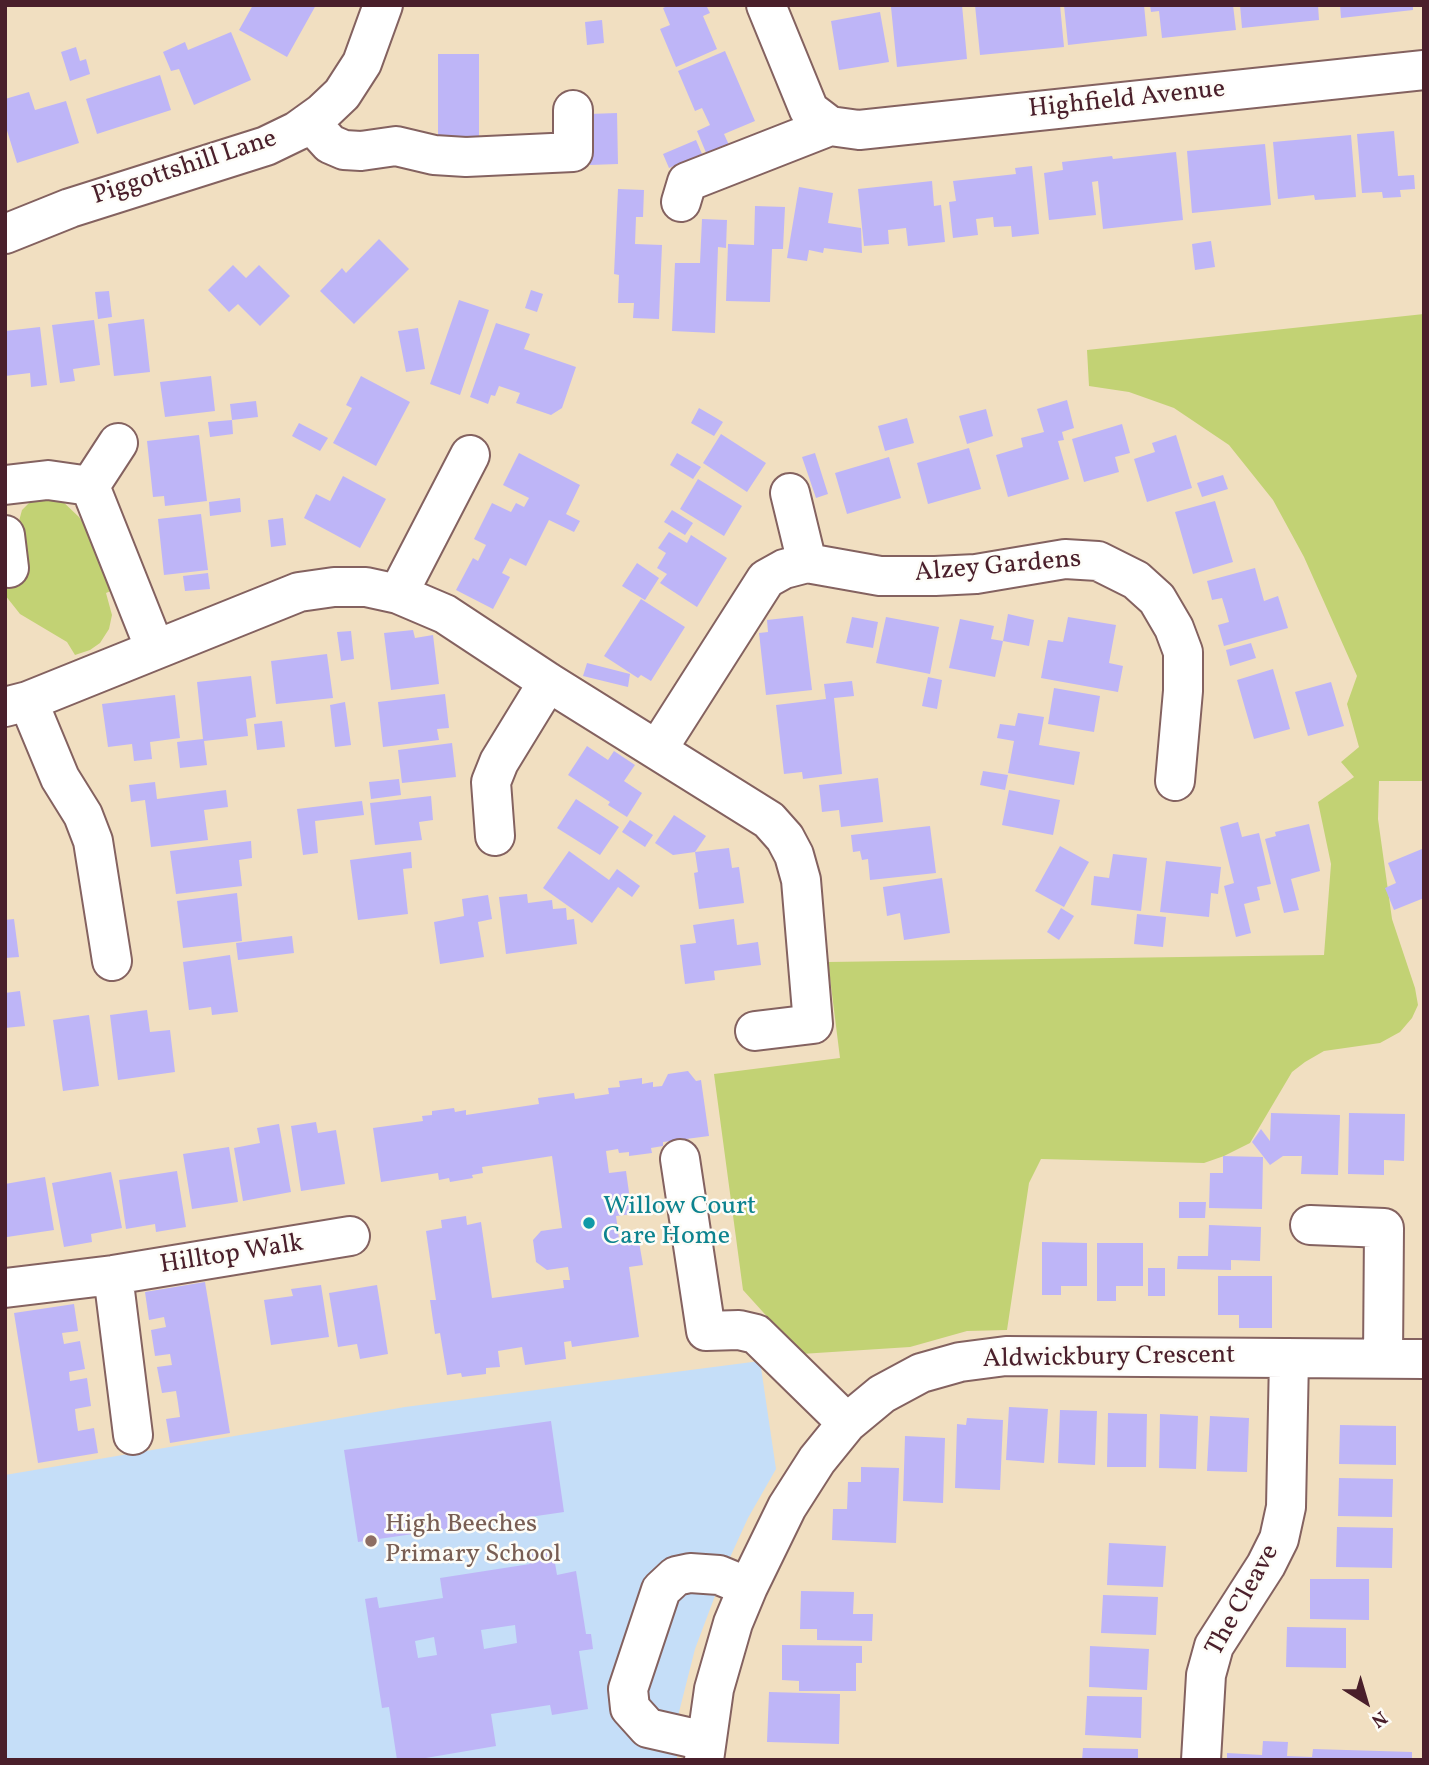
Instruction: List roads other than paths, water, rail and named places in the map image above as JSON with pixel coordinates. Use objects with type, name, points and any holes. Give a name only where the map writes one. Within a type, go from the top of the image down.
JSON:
[{"type":"street","name":"Piggottshill Lane","points":[[5,234],[69,208],[266,146],[297,131],[342,94],[362,63],[383,5]]},
{"type":"street","points":[[766,5],[809,110],[830,126]]},
{"type":"street","name":"Highfield Avenue","points":[[830,126],[859,130],[1424,70]]},
{"type":"street","points":[[310,122],[330,144],[344,150],[361,151],[396,146],[434,155],[466,157],[573,152],[573,110]]},
{"type":"street","points":[[681,202],[687,182],[830,126]]},
{"type":"street","points":[[90,486],[118,443]]},
{"type":"street","points":[[398,594],[470,455]]},
{"type":"street","points":[[5,485],[48,480],[90,486]]},
{"type":"street","points":[[90,486],[155,649]]},
{"type":"street","points":[[790,493],[807,563]]},
{"type":"street","name":"Alzey Gardens","points":[[657,750],[766,579],[784,569],[807,563],[880,576],[935,576],[976,574],[1065,559],[1098,561],[1136,580],[1157,599],[1174,628],[1183,652],[1183,691],[1175,781]]},
{"type":"street","points":[[112,961],[93,841],[83,815],[17,704],[299,592],[334,587],[366,587],[398,594],[445,614],[548,682],[769,820],[785,838],[794,855],[801,880],[813,1024],[755,1031]]},
{"type":"street","points":[[495,836],[491,782],[499,762],[548,682]]},
{"type":"street","points":[[681,1159],[706,1331],[739,1330],[757,1334],[847,1423]]},
{"type":"street","points":[[1310,1225],[1384,1228],[1383,1358]]},
{"type":"street","name":"Hilltop Walk","points":[[5,1288],[113,1275],[350,1236]]},
{"type":"street","points":[[113,1275],[133,1435]]},
{"type":"street","name":"Aldwickbury Crescent","points":[[705,1750],[718,1676],[733,1623],[787,1507],[817,1460],[847,1423],[882,1394],[921,1373],[960,1362],[1006,1356],[1424,1359]]},
{"type":"street","name":"The Cleave","points":[[1201,1760],[1206,1675],[1214,1646],[1266,1565],[1279,1539],[1286,1507],[1289,1358]]},
{"type":"street","points":[[705,1750],[648,1728],[630,1709],[628,1689],[662,1590],[676,1576],[690,1573],[719,1575],[748,1587]]},
{"type":"place","name":"Willow Court Care Home","points":[[589,1223]]},
{"type":"place","name":"High Beeches Primary School","points":[[371,1541]]}]
